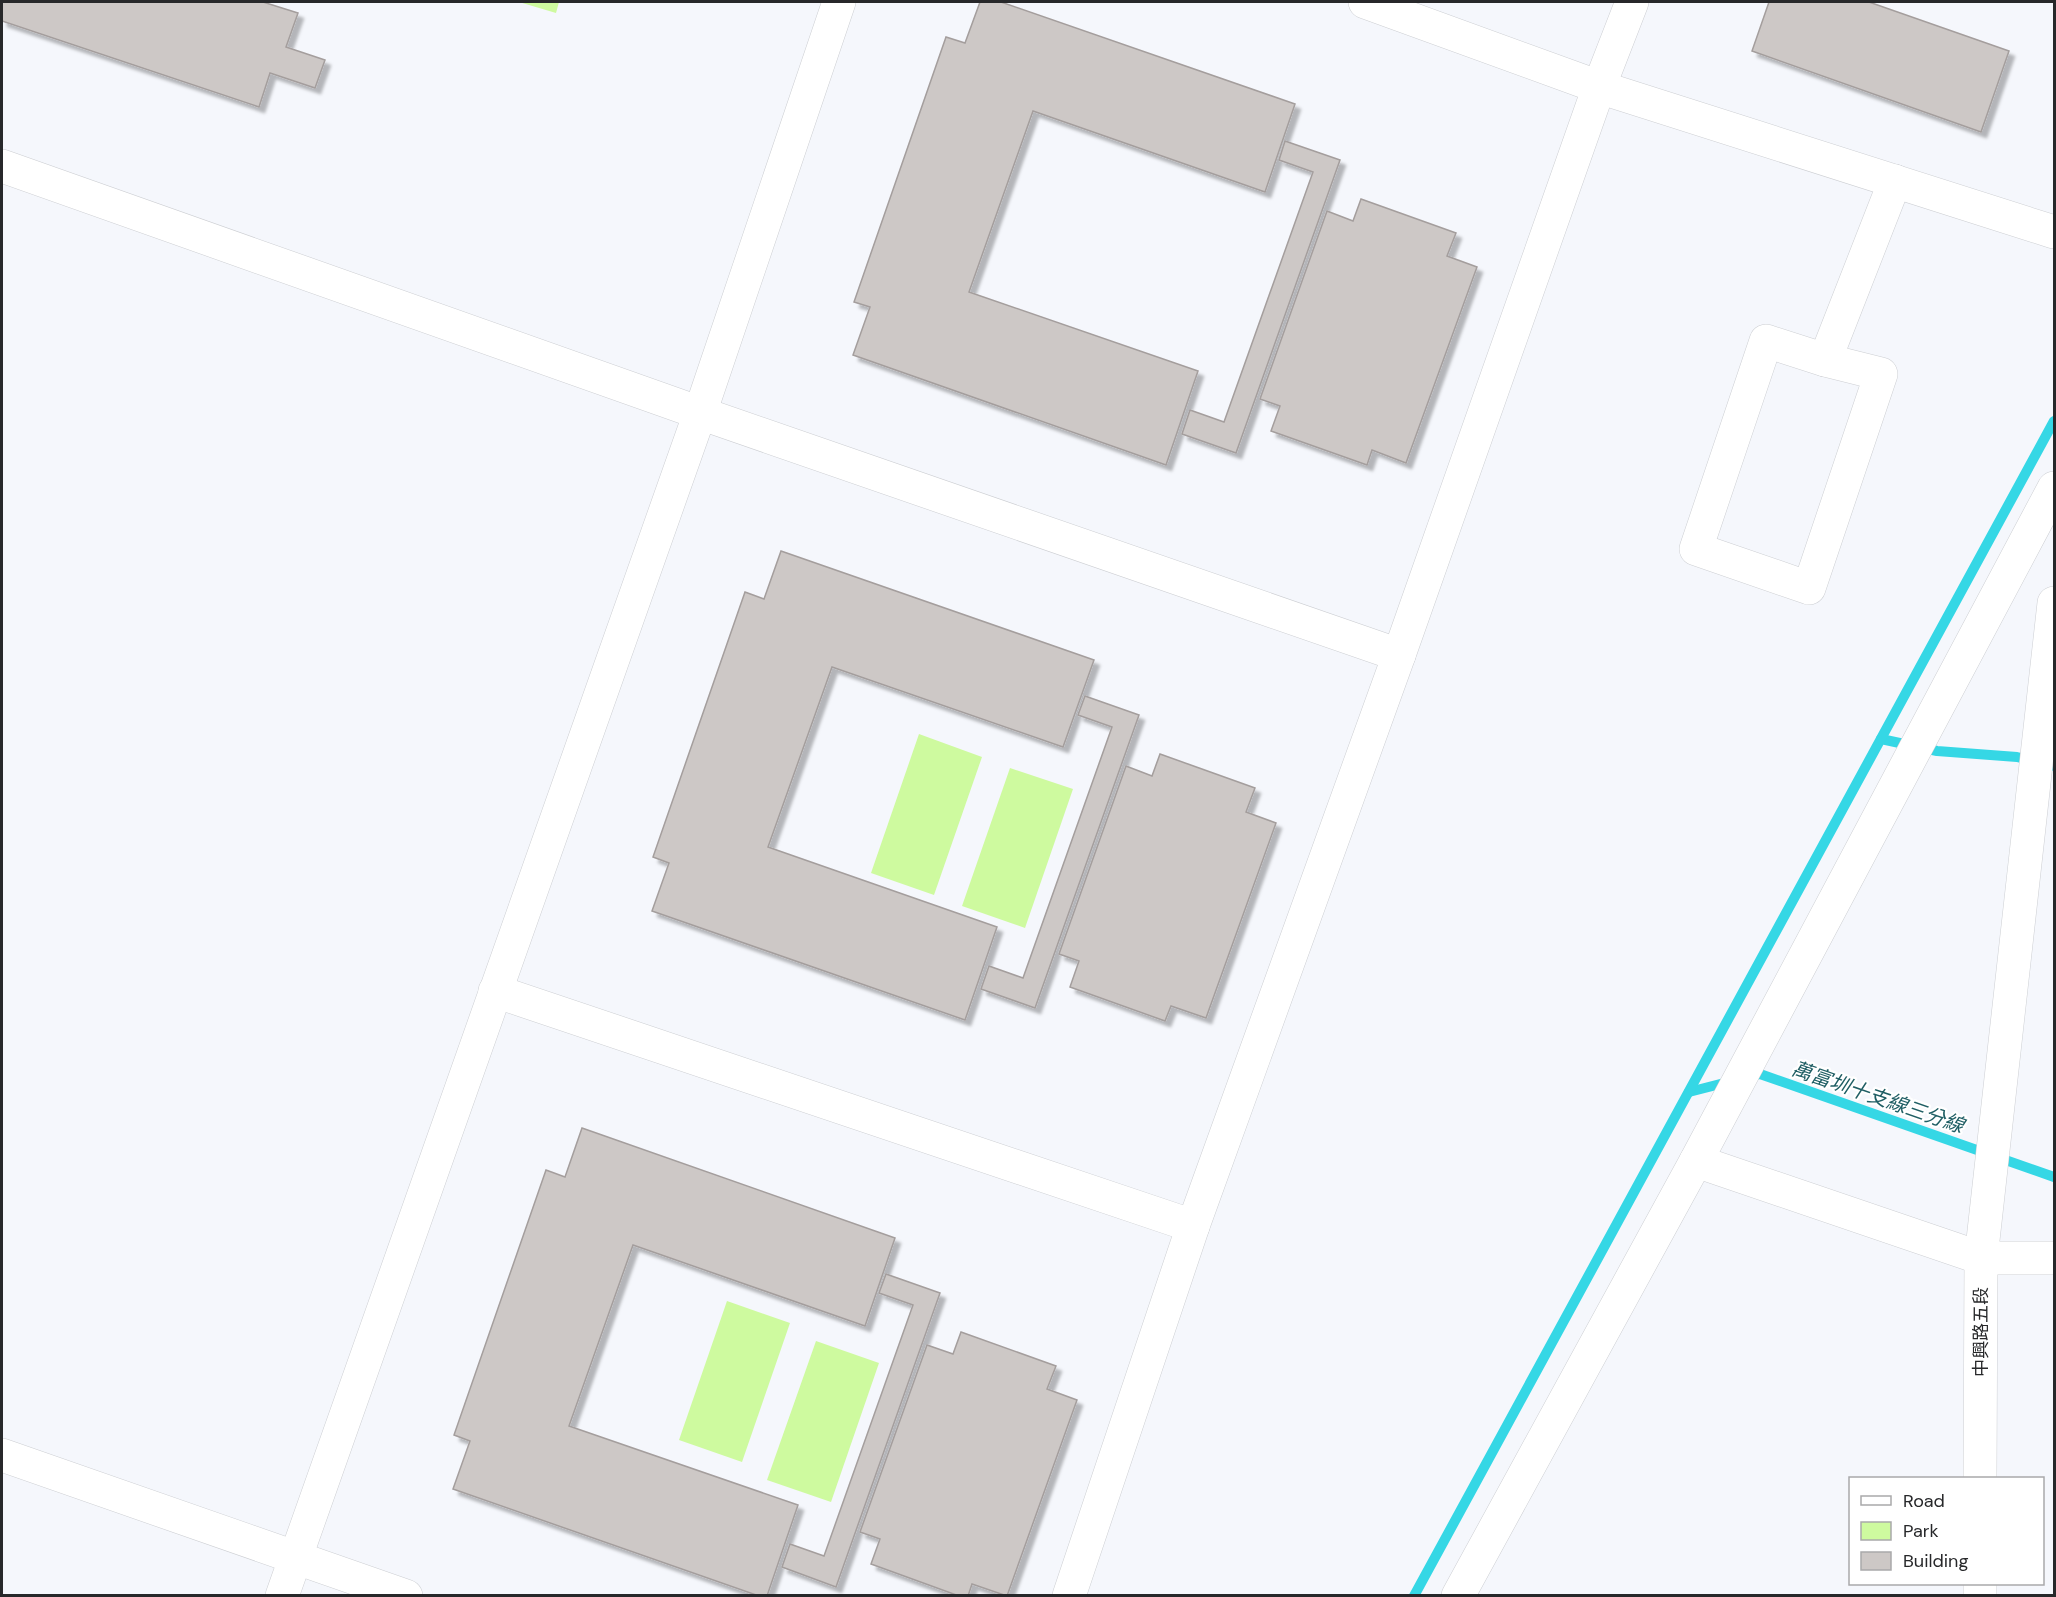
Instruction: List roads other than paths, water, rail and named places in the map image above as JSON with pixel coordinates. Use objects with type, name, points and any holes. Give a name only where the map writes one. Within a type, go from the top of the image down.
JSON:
[{"type":"street","points":[[282,1596],[700,413],[839,2]]},
{"type":"street","points":[[1365,2],[1599,87],[2055,232]]},
{"type":"street","points":[[1069,1596],[1193,1226],[1400,655],[1599,87],[1632,2]]},
{"type":"street","points":[[2,166],[700,413],[1400,655]]},
{"type":"street","points":[[1825,360],[1895,181]]},
{"type":"street","points":[[1766,341],[1825,360],[1881,374],[1809,588],[1696,549],[1766,341]]},
{"type":"street","points":[[1458,1596],[1696,1161],[2055,488]]},
{"type":"street","name":"中興路五段","points":[[1980,1477],[1981,1258],[2055,603]]},
{"type":"street","points":[[495,991],[1193,1226]]},
{"type":"street","points":[[1696,1161],[1981,1258],[2055,1258]]},
{"type":"street","points":[[2,1455],[406,1596]]},
{"type":"waterway","points":[[1414,1596],[2054,421]]},
{"type":"waterway","points":[[1881,739],[1937,751],[2017,757],[2054,766]]},
{"type":"waterway","name":"萬富圳十支線三分線","points":[[1747,1077],[1760,1074],[2054,1177]]},
{"type":"waterway","name":"萬富圳十支線三分線","points":[[1689,1092],[1732,1081]]}]
